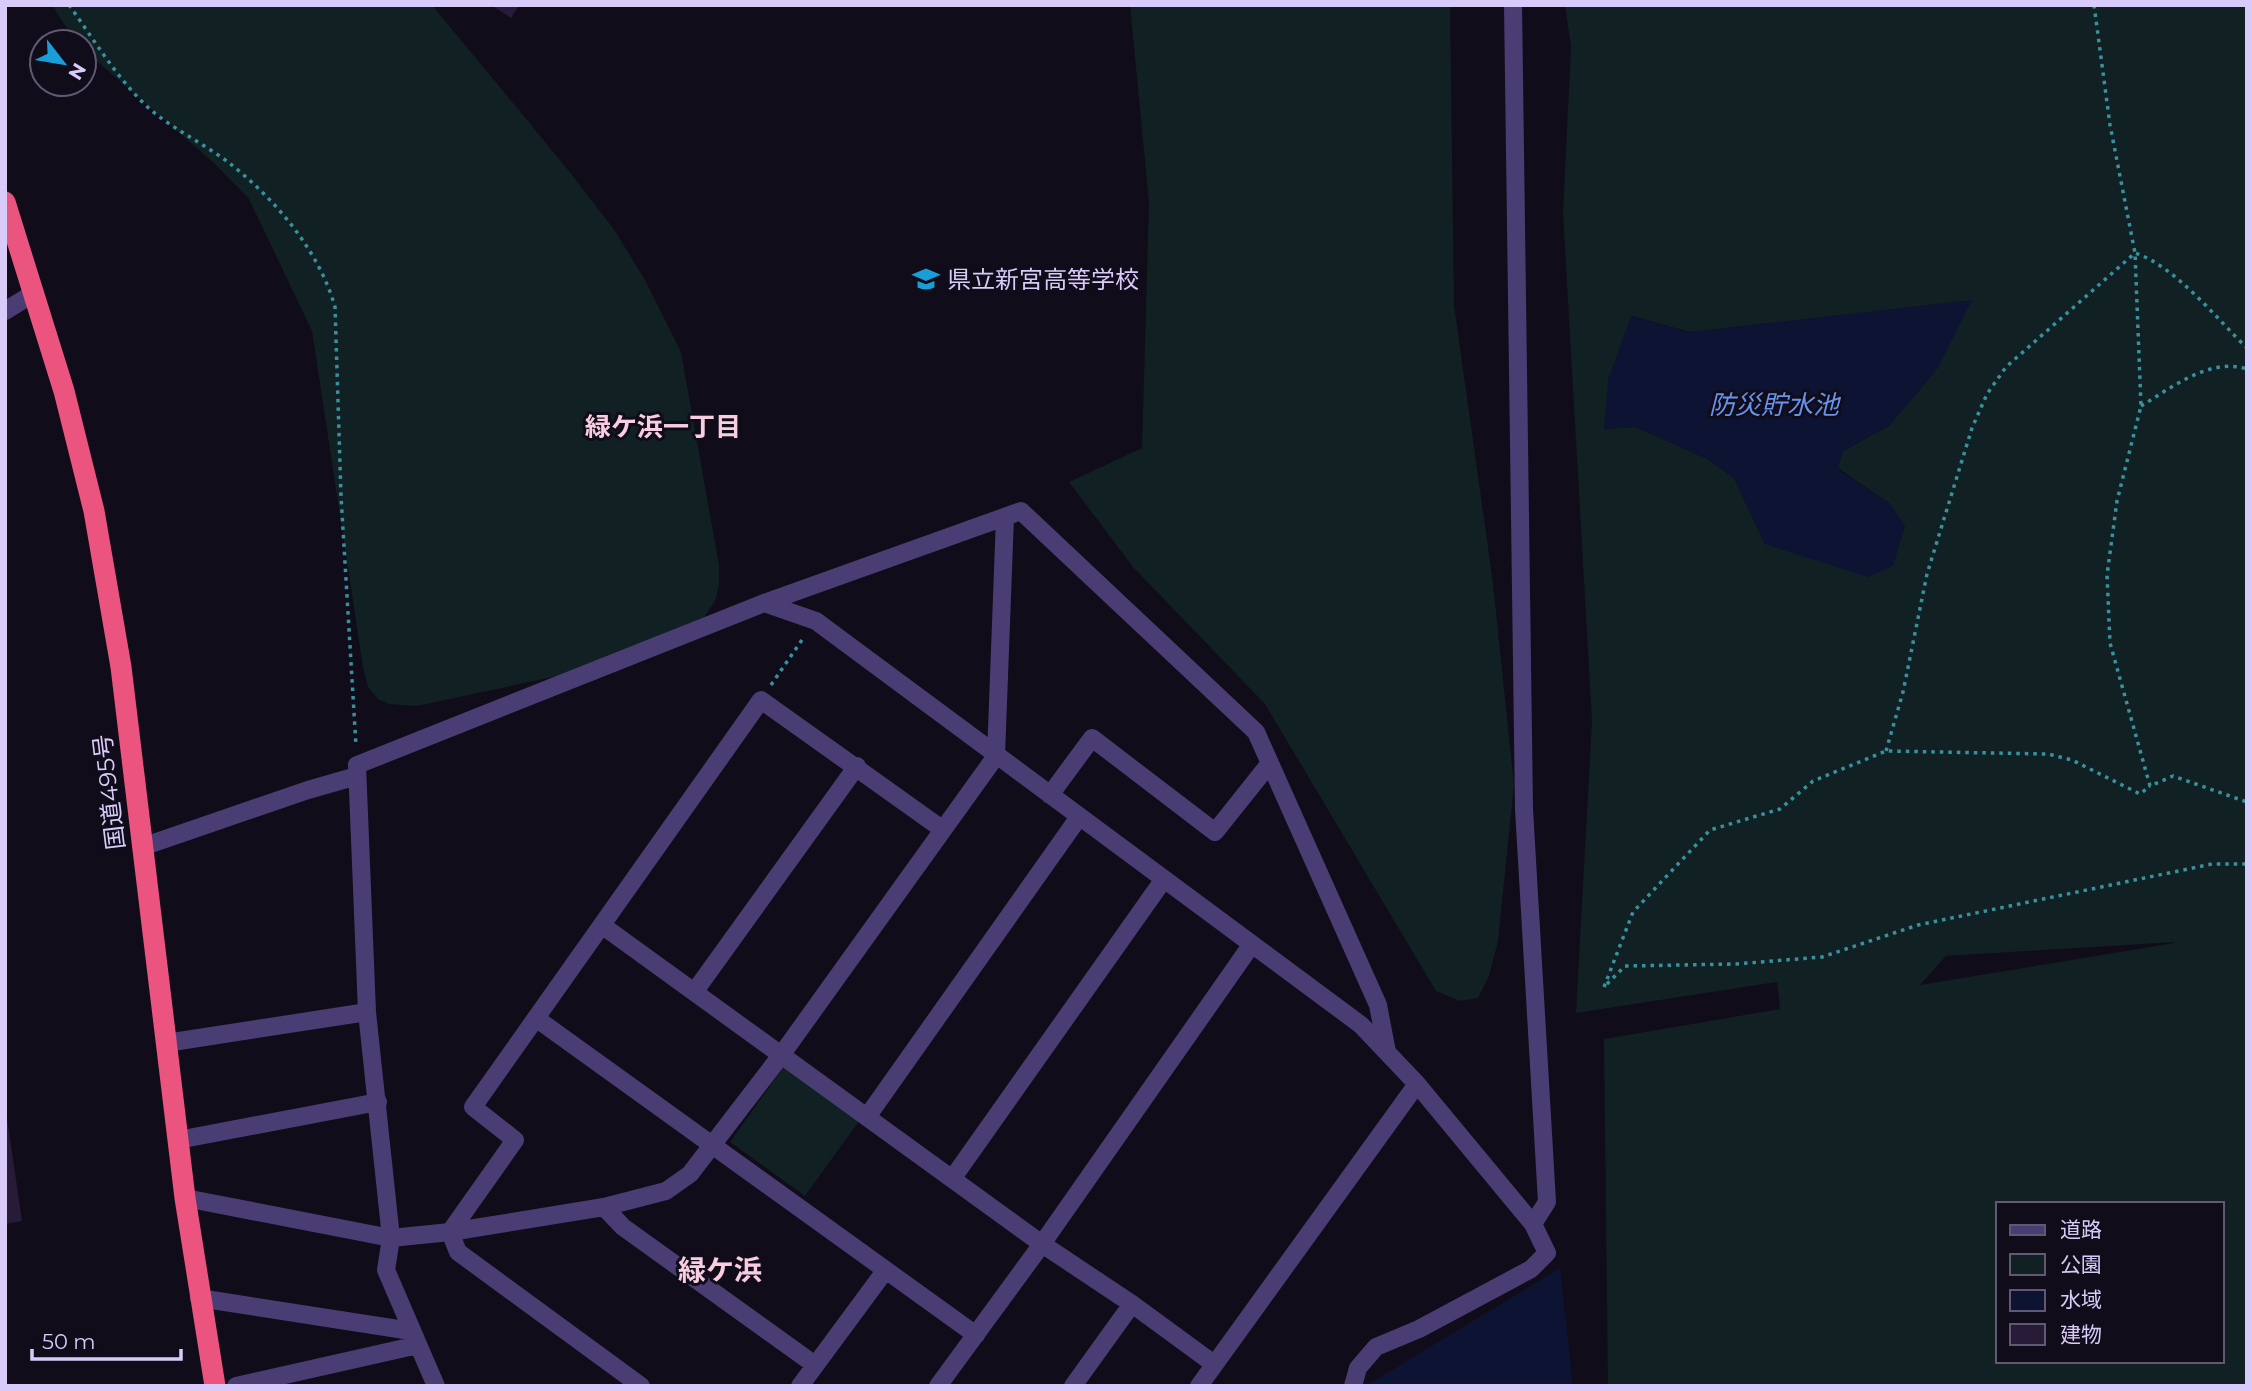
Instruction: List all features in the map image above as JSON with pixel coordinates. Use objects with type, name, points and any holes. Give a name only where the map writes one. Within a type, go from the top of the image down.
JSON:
[{"type":"highway","name":"国道495号","points":[[5,202],[64,391],[94,511],[121,667],[185,1198],[215,1386]]},
{"type":"street","points":[[1513,5],[1524,809],[1547,1202],[1533,1224]]},
{"type":"street","points":[[5,311],[34,293]]},
{"type":"street","points":[[142,847],[308,790],[764,603],[1021,511],[1256,732],[1378,1005],[1387,1052]]},
{"type":"street","points":[[185,1198],[391,1238],[450,1232],[604,1207],[666,1191],[690,1174],[715,1146],[996,756],[1005,517]]},
{"type":"street","points":[[764,603],[816,621],[1361,1024],[1417,1084],[1533,1224],[1547,1254],[1531,1269],[1419,1329],[1376,1348],[1358,1368],[1353,1386]]},
{"type":"street","points":[[450,1232],[515,1140],[473,1107],[761,700],[942,829]]},
{"type":"street","points":[[1050,795],[1093,738],[1215,832],[1270,763]]},
{"type":"street","points":[[695,991],[857,766]]},
{"type":"street","points":[[357,771],[367,1012],[391,1238],[386,1270],[436,1386]]},
{"type":"street","points":[[867,1117],[1079,817]]},
{"type":"street","points":[[952,1179],[1164,880]]},
{"type":"street","points":[[603,926],[1042,1244],[1132,1304],[1214,1364]]},
{"type":"street","points":[[938,1386],[1042,1244],[1252,944]]},
{"type":"street","points":[[166,1044],[367,1012]]},
{"type":"street","points":[[537,1019],[976,1335]]},
{"type":"street","points":[[1199,1386],[1417,1084]]},
{"type":"street","points":[[178,1140],[378,1102]]},
{"type":"street","points":[[604,1207],[623,1227],[815,1365]]},
{"type":"street","points":[[450,1232],[458,1252],[641,1386]]},
{"type":"street","points":[[800,1386],[884,1271]]},
{"type":"street","points":[[199,1298],[414,1338]]},
{"type":"street","points":[[1073,1386],[1132,1304]]},
{"type":"street","points":[[236,1386],[414,1338]]},
{"type":"path","points":[[69,5],[116,72],[152,111],[228,162],[286,218],[328,284],[335,307],[341,496],[357,771]]},
{"type":"path","points":[[2094,5],[2110,125],[2135,253],[2141,406],[2118,501],[2107,575],[2110,643],[2150,786]]},
{"type":"path","points":[[2135,253],[2146,257],[2183,285],[2247,348]]},
{"type":"path","points":[[1886,751],[1903,692],[1927,575],[1972,428],[1987,394],[2006,367],[2135,253]]},
{"type":"path","points":[[2141,406],[2199,372],[2237,366],[2247,369]]},
{"type":"path","points":[[761,700],[816,621]]},
{"type":"path","points":[[2247,802],[2173,776],[2150,786],[2140,794],[2072,760],[2048,754],[1886,751],[1813,781],[1780,809],[1710,830],[1633,912],[1604,987],[1625,966],[1736,964],[1822,957],[1918,925],[2212,864],[2247,864]]},
{"type":"green space","points":[[52,5],[432,5],[615,231],[645,280],[681,352],[719,565],[719,585],[715,601],[694,632],[633,660],[417,706],[389,704],[378,699],[368,687],[363,667],[312,331],[249,199],[215,164],[98,62],[98,28],[67,28]]},
{"type":"green space","points":[[1130,5],[1450,5],[1454,305],[1493,583],[1514,785],[1498,941],[1489,976],[1478,998],[1460,1001],[1436,991],[1265,704],[1133,567],[1069,482],[1142,448],[1149,203]]},
{"type":"green space","points":[[1565,5],[2247,5],[2247,1386],[1608,1386],[1604,1039],[1780,1009],[1777,982],[1576,1013],[1592,721],[1563,213],[1571,47]],"holes":[[[1971,301],[1890,425],[1843,451],[1838,468],[1890,504],[1765,544],[1734,478],[1708,459],[1635,427],[1605,429],[1632,316],[1689,332]],[[2174,943],[1920,985],[1946,956]]]},
{"type":"green space","points":[[784,1066],[859,1121],[805,1196],[730,1142]]},
{"type":"water","name":"防災貯水池","points":[[1972,300],[1938,368],[1890,425],[1843,451],[1838,469],[1890,504],[1905,526],[1893,566],[1868,577],[1765,544],[1734,478],[1708,459],[1635,427],[1604,429],[1608,380],[1631,316],[1689,332]]},
{"type":"water","points":[[1560,1268],[1573,1386],[1369,1386],[1369,1384]]},
{"type":"building","points":[[491,5],[519,5],[511,18]]},
{"type":"building","points":[[7,1118],[22,1221],[5,1224],[5,1119]]},
{"type":"place","name":"県立新宮高等学校","points":[[926,279]]},
{"type":"district","name":"緑ケ浜一丁目","points":[[663,427]]},
{"type":"district","name":"緑ケ浜","points":[[720,1270]]}]
